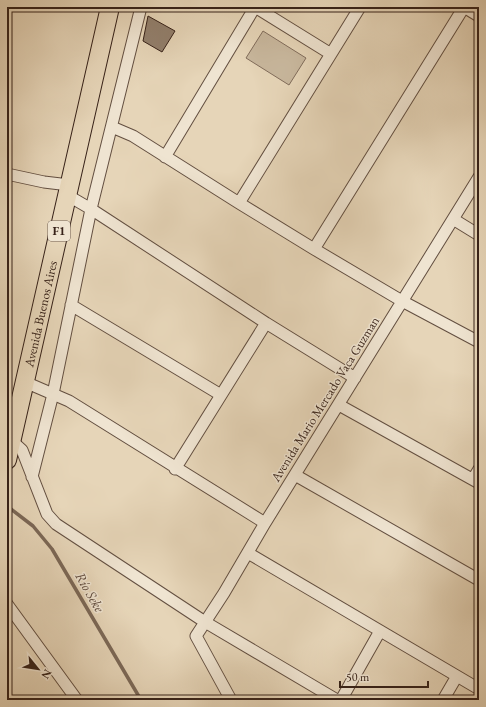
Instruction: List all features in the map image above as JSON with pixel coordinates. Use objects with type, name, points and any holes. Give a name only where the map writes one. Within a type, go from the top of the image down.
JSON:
[{"type":"highway","name":"Avenida Buenos Aires","points":[[9,452],[12,417],[25,382],[109,7]]},
{"type":"street","points":[[32,477],[52,394],[91,209],[141,7]]},
{"type":"street","points":[[165,157],[255,7],[331,54]]},
{"type":"street","points":[[239,203],[360,7]]},
{"type":"street","points":[[314,249],[465,7],[479,15]]},
{"type":"street","points":[[112,127],[133,136],[239,203],[402,301],[479,342]]},
{"type":"street","points":[[7,174],[44,182],[68,190],[91,209],[266,323],[355,378]]},
{"type":"street","name":"Avenida Mario Mercado Vaca Guzman","points":[[231,700],[196,636],[479,177]]},
{"type":"street","points":[[453,219],[479,235]]},
{"type":"street","points":[[71,305],[221,396]]},
{"type":"street","points":[[175,468],[266,323]]},
{"type":"street","points":[[25,382],[69,401],[265,523]]},
{"type":"street","points":[[339,405],[477,477]]},
{"type":"street","points":[[9,452],[22,450],[47,514],[56,524],[205,622],[337,700]]},
{"type":"street","points":[[295,475],[479,580]]},
{"type":"street","points":[[248,552],[479,688]]},
{"type":"street","points":[[7,604],[77,700]]},
{"type":"street","points":[[341,700],[380,631]]},
{"type":"street","points":[[444,700],[457,676]]},
{"type":"shaded area","points":[[263,31],[306,58],[289,85],[246,58]]},
{"type":"building","points":[[148,16],[175,31],[162,52],[143,41]]},
{"type":"waterway","name":"Río Seke","points":[[7,506],[33,526],[52,549],[141,700]]}]
